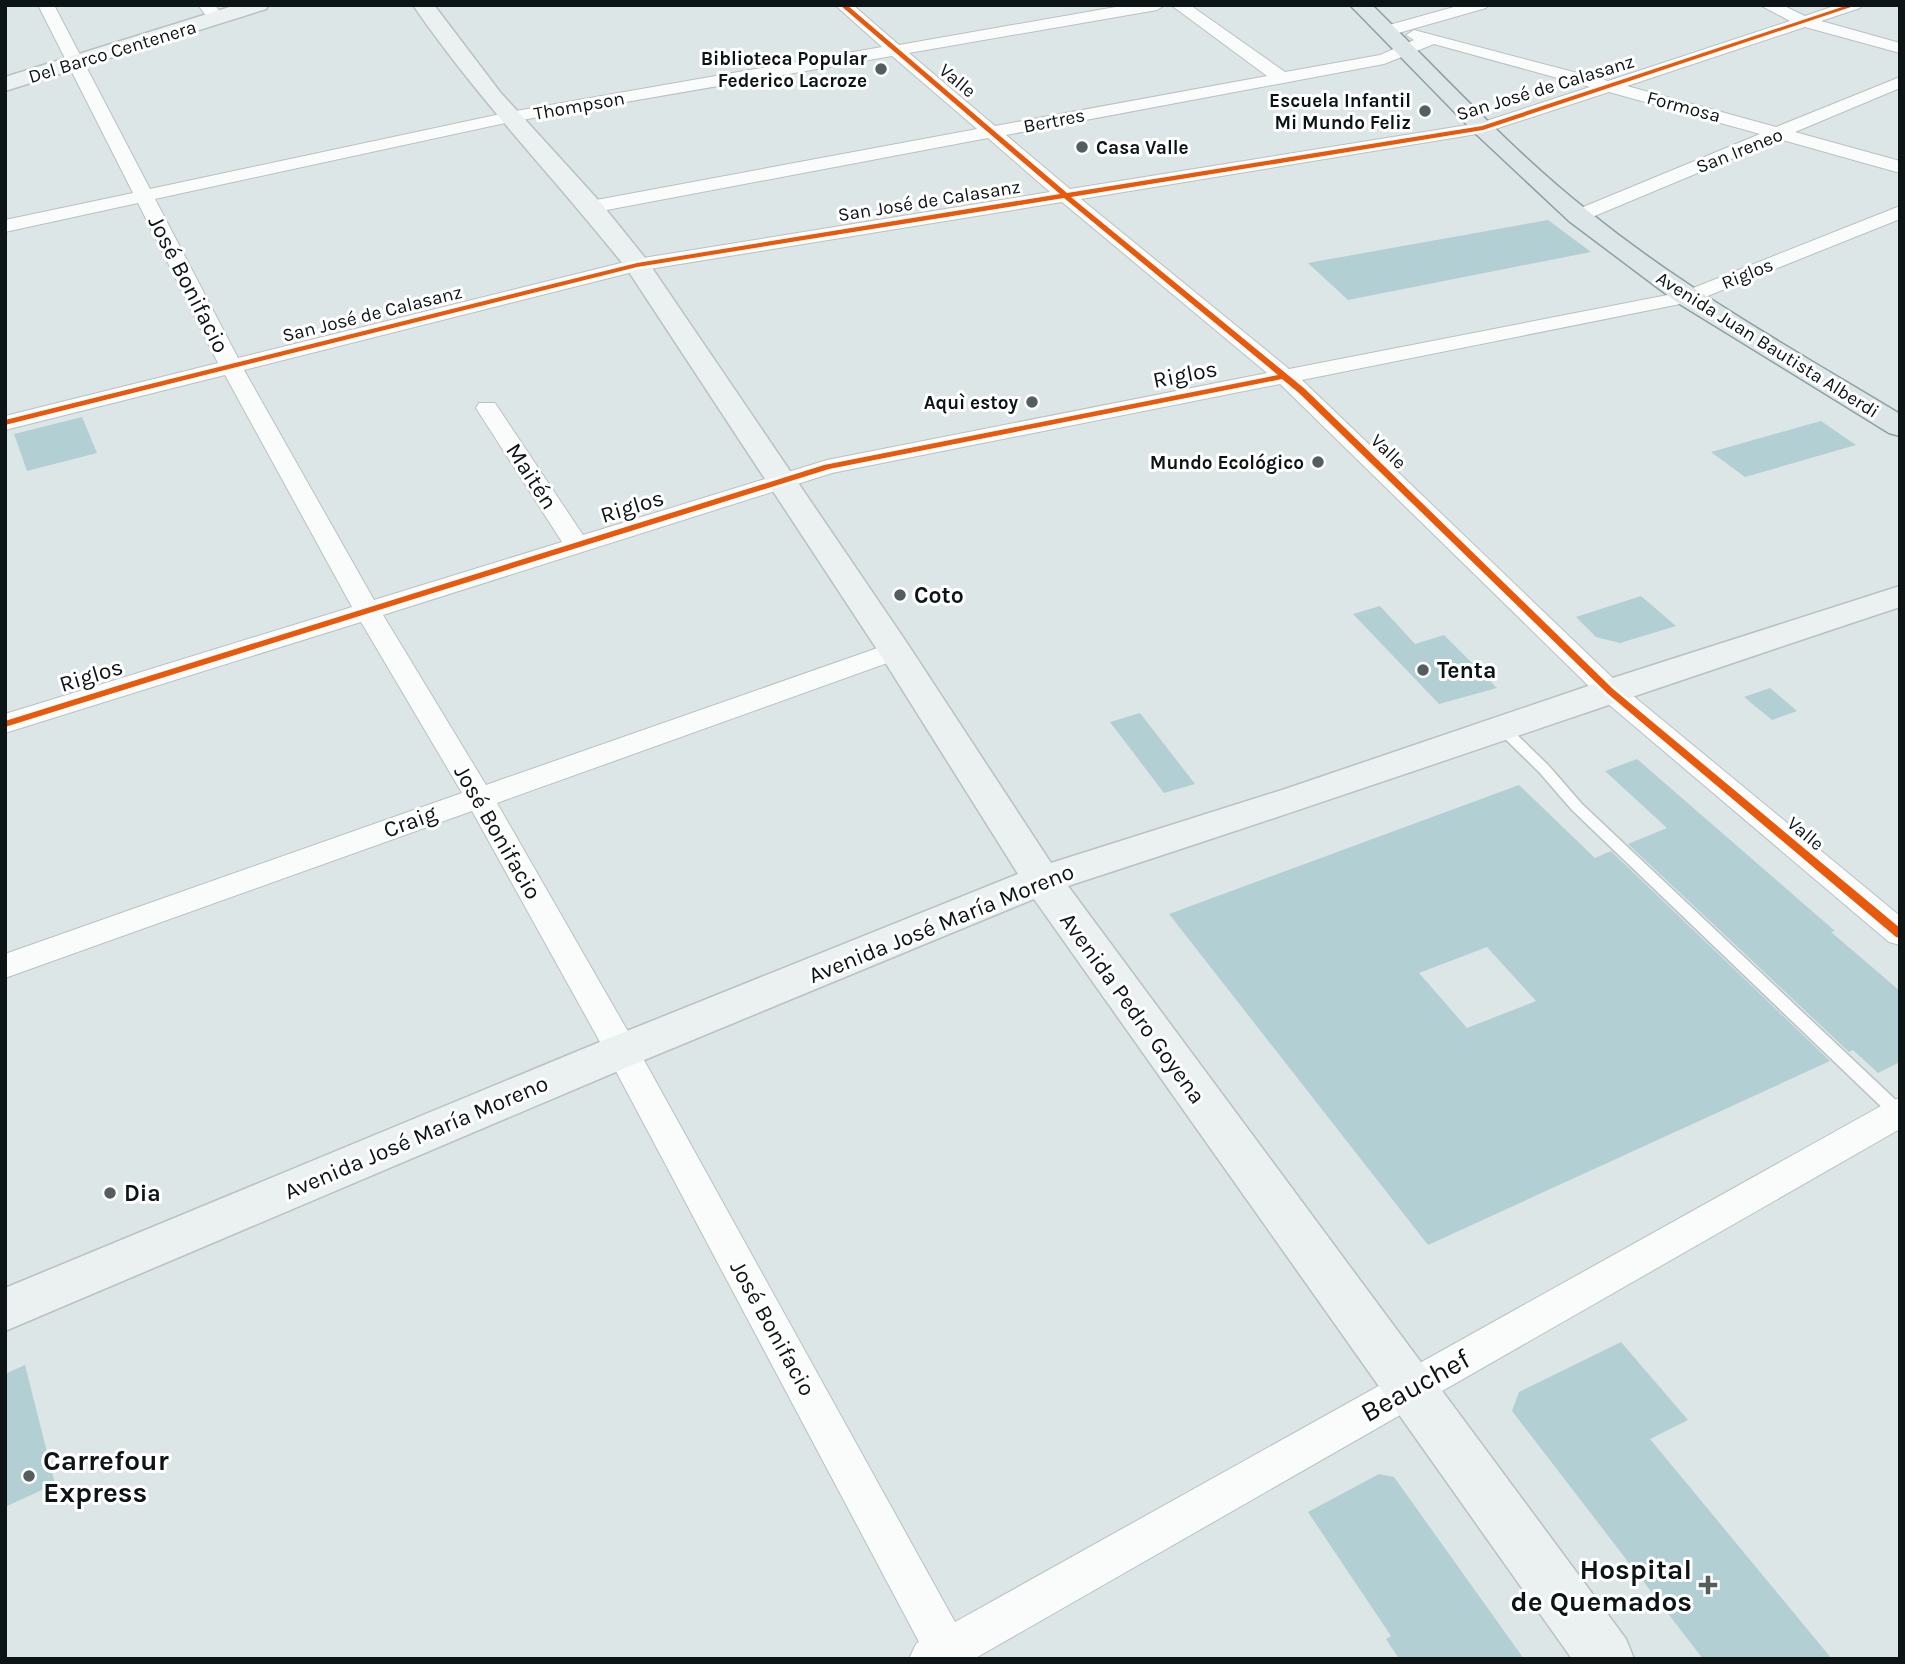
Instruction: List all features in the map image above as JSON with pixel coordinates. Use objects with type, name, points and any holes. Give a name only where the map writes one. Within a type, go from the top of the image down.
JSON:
[{"type":"main road","name":"Del Barco Centenera","points":[[5,85],[75,63],[211,12],[259,5]]},
{"type":"main road","name":"Avenida Juan Bautista Alberdi","points":[[1360,5],[1483,128],[1578,216],[1688,297],[1900,427]]},
{"type":"main road","name":"Avenida Pedro Goyena","points":[[427,10],[492,97],[591,207],[638,265],[895,650],[1042,880],[1606,1659]]},
{"type":"main road","name":"Avenida José María Moreno","points":[[5,1310],[622,1051],[1042,880],[1900,596]]},
{"type":"street","name":"José Bonifacio","points":[[46,5],[231,366],[368,612],[479,797],[622,1051],[943,1656]]},
{"type":"street","name":"Valle","points":[[843,5],[1065,195],[1302,391],[1610,691],[1900,934]]},
{"type":"street","name":"Thompson","points":[[5,226],[144,197],[507,112],[1157,5]]},
{"type":"street","points":[[1179,5],[1280,77]]},
{"type":"street","points":[[1385,31],[1480,5]]},
{"type":"street","points":[[1768,5],[1806,22],[1900,48]]},
{"type":"street","name":"San José de Calasanz","points":[[5,423],[638,265],[1483,128],[1854,5]]},
{"type":"street","name":"Formosa","points":[[1385,31],[1433,38],[1900,167]]},
{"type":"street","name":"Bertres","points":[[591,207],[1384,59],[1433,38]]},
{"type":"street","name":"San Ireneo","points":[[1578,216],[1900,82]]},
{"type":"street","name":"Riglos","points":[[5,723],[827,467],[1688,297],[1900,212]]},
{"type":"street","name":"Maitén","points":[[487,408],[577,545]]},
{"type":"street","name":"Craig","points":[[5,966],[895,650]]},
{"type":"street","name":"Beauchef","points":[[943,1656],[1410,1387],[1899,1113]]},
{"type":"lane","points":[[1503,729],[1544,769],[1577,807],[1899,1113]]},
{"type":"building","points":[[1548,220],[1591,252],[1348,300],[1308,263]]},
{"type":"building","points":[[82,417],[97,453],[27,471],[14,434]]},
{"type":"building","points":[[1821,421],[1856,445],[1745,477],[1711,452]]},
{"type":"building","points":[[1641,596],[1676,626],[1620,643],[1596,637],[1576,617]]},
{"type":"building","name":"Tenta","points":[[1380,606],[1415,644],[1444,635],[1497,688],[1439,704],[1353,614]]},
{"type":"building","points":[[1770,688],[1797,711],[1772,720],[1744,697]]},
{"type":"building","points":[[1140,713],[1195,784],[1164,793],[1110,722]]},
{"type":"building","points":[[1637,759],[1900,991],[1900,1062],[1878,1073],[1853,1050],[1849,1052],[1628,844],[1667,828],[1605,771]]},
{"type":"building","points":[[1519,785],[1595,858],[1611,851],[1830,1061],[1428,1245],[1169,914]],"holes":[[[1487,947],[1536,1001],[1467,1028],[1419,973]]]},
{"type":"building","points":[[1621,1342],[1688,1420],[1650,1439],[1832,1659],[1703,1659],[1512,1411],[1519,1392]]},
{"type":"building","points":[[25,1365],[55,1484],[5,1507],[5,1374]]},
{"type":"building","points":[[1379,1474],[1394,1477],[1524,1659],[1399,1659],[1386,1639],[1391,1636],[1308,1512]]},
{"type":"cycle path","points":[[843,5],[1065,195],[1302,391],[1610,691],[1900,934]]},
{"type":"cycle path","points":[[5,423],[637,265],[1483,128],[1854,5]]},
{"type":"cycle path","points":[[5,724],[827,467],[1283,376]]},
{"type":"place","name":"Biblioteca Popular Federico Lacroze","points":[[881,69]]},
{"type":"place","name":"Escuela Infantil Mi Mundo Feliz","points":[[1425,111]]},
{"type":"place","name":"Casa Valle","points":[[1082,147]]},
{"type":"place","name":"Aquì estoy","points":[[1032,402]]},
{"type":"place","name":"Mundo Ecológico","points":[[1318,462]]},
{"type":"place","name":"Coto","points":[[900,595]]},
{"type":"place","name":"Tenta","points":[[1423,670]]},
{"type":"place","name":"Dia","points":[[110,1193]]},
{"type":"place","name":"Carrefour Express","points":[[29,1476]]},
{"type":"place","name":"Hospital de Quemados","points":[[1708,1585]]}]
